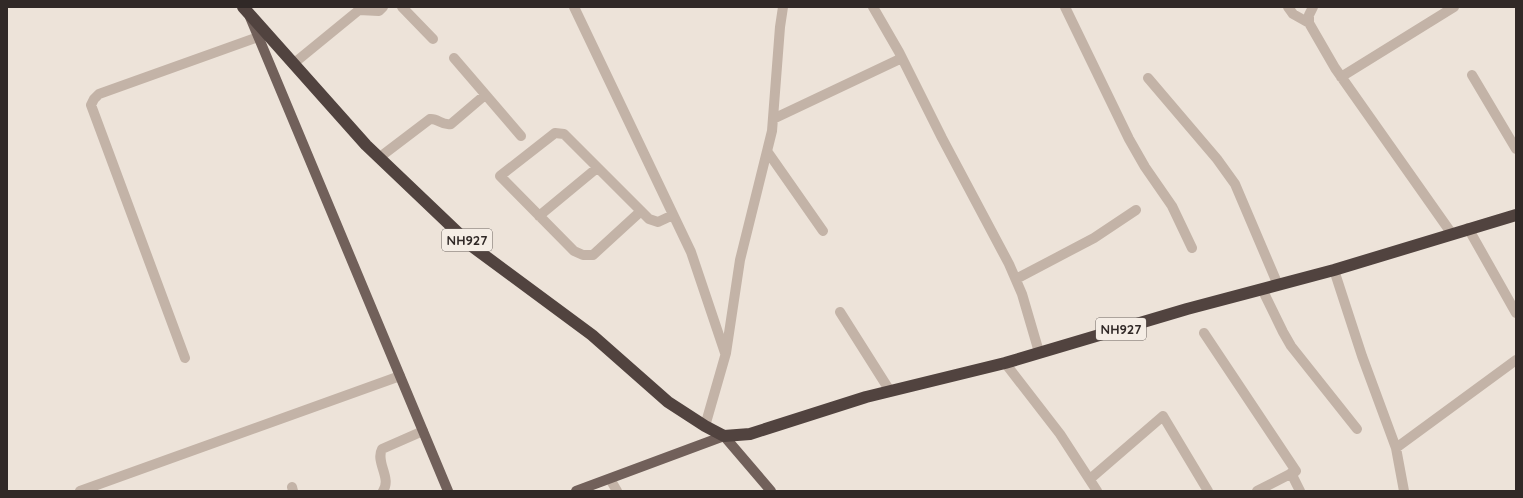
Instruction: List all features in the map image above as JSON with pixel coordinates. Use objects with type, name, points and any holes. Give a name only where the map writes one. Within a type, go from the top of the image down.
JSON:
[{"type":"highway","name":"NH927","points":[[246,11],[366,145],[473,246],[592,335],[668,402],[705,426],[724,436],[750,434],[866,397],[1005,363],[1038,352],[1111,333],[1187,309],[1334,270],[1468,228],[1516,215]]},
{"type":"main road","points":[[246,11],[448,491]]},
{"type":"main road","points":[[576,491],[724,436],[771,491]]},
{"type":"street","points":[[294,64],[359,10],[379,11],[383,7]]},
{"type":"street","points":[[402,7],[433,39]]},
{"type":"street","points":[[574,7],[691,252],[726,353]]},
{"type":"street","points":[[705,426],[726,353],[740,260],[772,131],[780,27],[783,7]]},
{"type":"street","points":[[1065,7],[1129,139],[1145,167],[1172,206],[1192,248]]},
{"type":"street","points":[[1288,7],[1293,14],[1309,23]]},
{"type":"street","points":[[1313,7],[1308,15],[1309,23],[1341,77],[1452,234]]},
{"type":"street","points":[[1341,77],[1454,7]]},
{"type":"street","points":[[875,8],[1009,264],[1022,294],[1038,352]]},
{"type":"street","points":[[185,358],[91,105],[99,94],[258,37]]},
{"type":"street","points":[[454,58],[522,136]]},
{"type":"street","points":[[773,119],[902,58]]},
{"type":"street","points":[[1472,75],[1516,148]]},
{"type":"street","points":[[1148,78],[1217,160],[1234,184],[1278,285]]},
{"type":"street","points":[[380,157],[430,119],[436,119],[445,125],[451,124],[485,95]]},
{"type":"street","points":[[641,211],[593,254],[583,255],[574,251],[500,176],[555,133],[564,134],[641,211],[649,219],[658,222],[673,215]]},
{"type":"street","points":[[767,151],[823,231]]},
{"type":"street","points":[[540,216],[598,168]]},
{"type":"street","points":[[1016,279],[1094,238],[1136,210]]},
{"type":"street","points":[[1468,228],[1516,313]]},
{"type":"street","points":[[1334,270],[1362,356],[1396,448],[1404,491]]},
{"type":"street","points":[[1262,289],[1291,346],[1357,429]]},
{"type":"street","points":[[840,312],[890,391]]},
{"type":"street","points":[[1204,333],[1296,471],[1257,491]]},
{"type":"street","points":[[1396,448],[1516,360]]},
{"type":"street","points":[[1005,363],[1060,434],[1090,478],[1097,491]]},
{"type":"street","points":[[80,491],[400,376]]},
{"type":"street","points":[[1090,478],[1162,416],[1208,491]]},
{"type":"street","points":[[383,491],[386,483],[380,453],[382,449],[423,431]]},
{"type":"street","points":[[1292,473],[1300,491]]},
{"type":"street","points":[[610,479],[616,491]]}]
